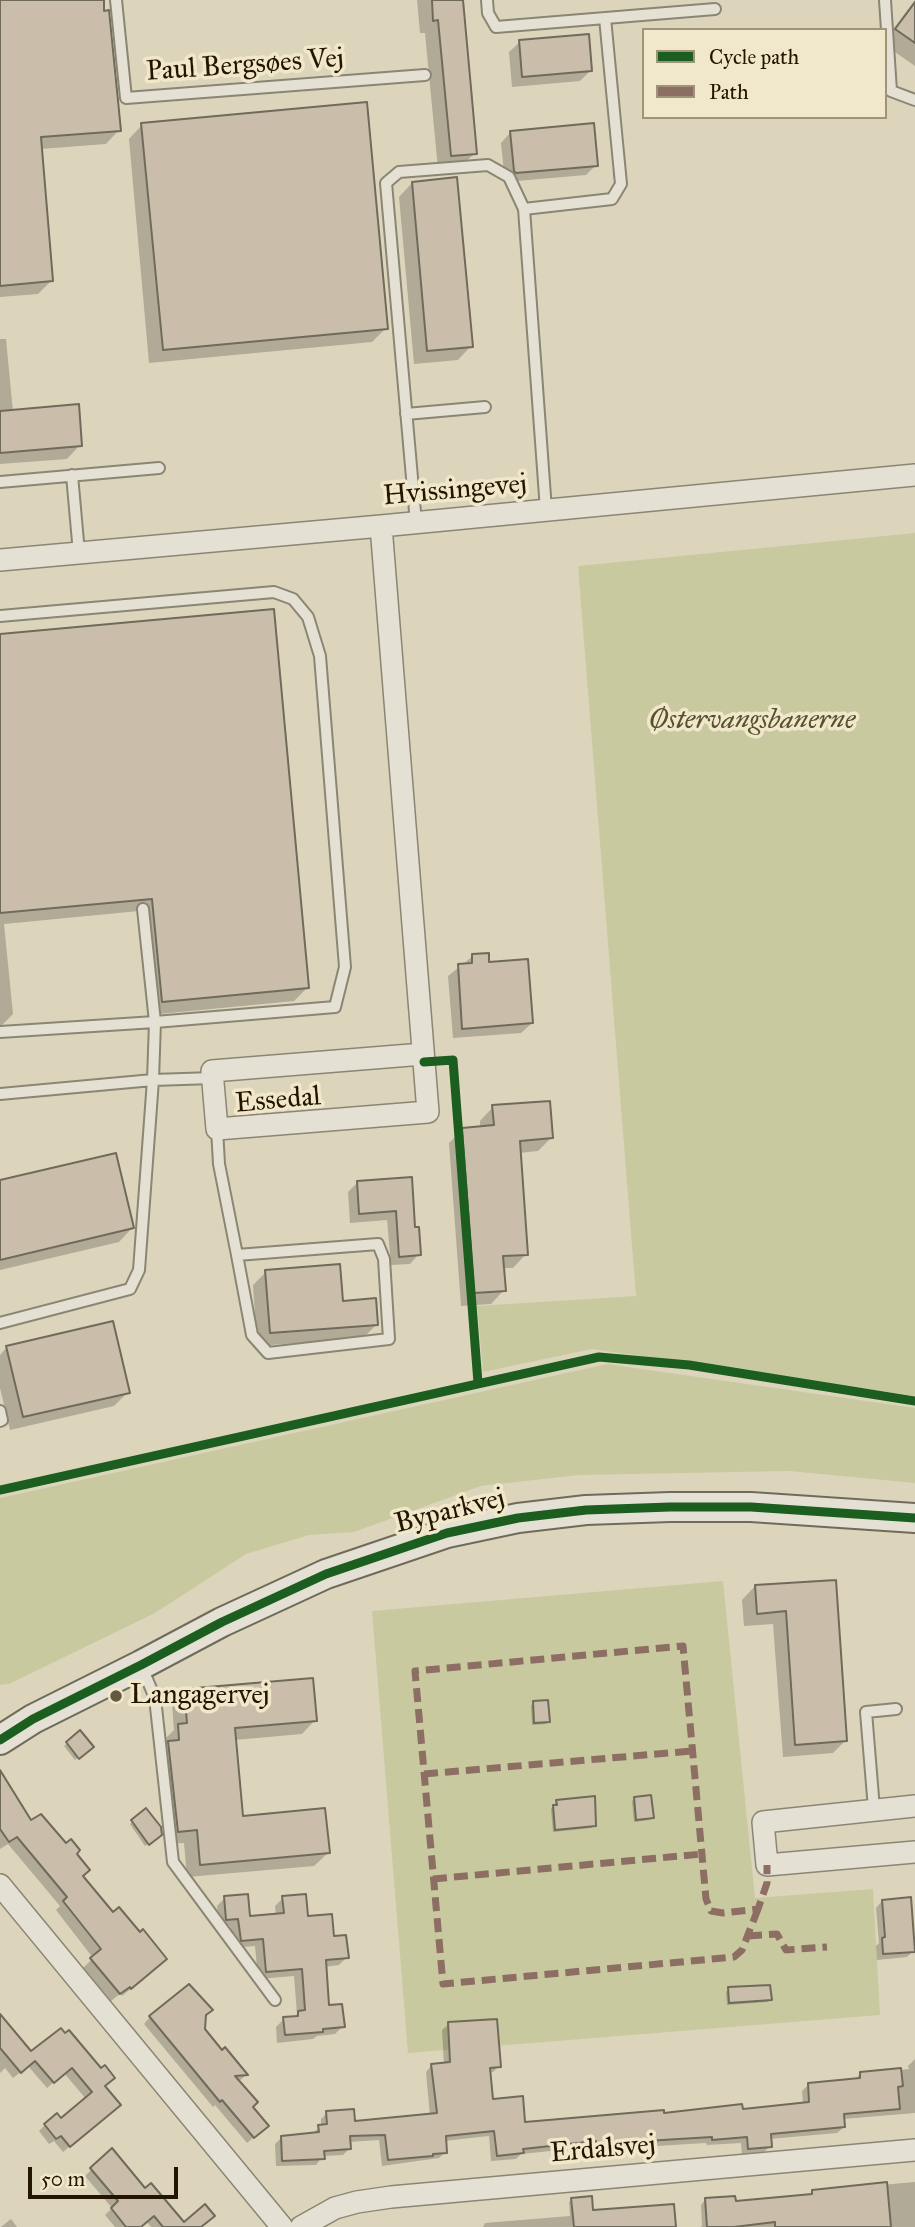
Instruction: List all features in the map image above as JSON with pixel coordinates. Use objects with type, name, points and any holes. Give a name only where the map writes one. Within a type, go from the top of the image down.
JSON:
[{"type":"street","name":"Hvissingevej","points":[[0,560],[915,475]]},
{"type":"street","name":"Essedal","points":[[380,526],[424,1054],[428,1112],[217,1129],[212,1071],[424,1054]]},
{"type":"street","name":"Byparkvej","points":[[0,1740],[33,1718],[142,1665],[222,1622],[326,1574],[447,1533],[518,1518],[586,1510],[670,1507],[751,1507],[915,1518]]},
{"type":"street","name":"Byparkvej","points":[[0,1727],[33,1718]]},
{"type":"street","points":[[915,1806],[762,1822],[767,1865],[915,1852]]},
{"type":"street","points":[[0,1885],[282,2227]]},
{"type":"street","name":"Erdalsvej","points":[[301,2227],[335,2208],[391,2197],[915,2150]]},
{"type":"lane","name":"Paul Bergsøes Vej","points":[[116,0],[126,98],[425,75]]},
{"type":"lane","points":[[487,0],[488,13],[496,27],[715,9]]},
{"type":"lane","points":[[885,0],[887,28]]},
{"type":"lane","points":[[524,209],[612,199],[621,184],[605,18]]},
{"type":"lane","points":[[887,30],[891,91],[915,100]]},
{"type":"lane","points":[[416,523],[386,183],[399,172],[488,165],[509,177],[524,209],[546,510]]},
{"type":"lane","points":[[406,414],[485,407]]},
{"type":"lane","points":[[0,482],[159,468]]},
{"type":"lane","points":[[72,475],[79,553]]},
{"type":"lane","points":[[0,615],[274,592],[293,599],[308,618],[320,656],[345,967],[335,1007],[0,1032]]},
{"type":"lane","points":[[0,1323],[130,1289],[139,1270],[155,1022],[143,909]]},
{"type":"lane","points":[[0,1094],[153,1080],[213,1078]]},
{"type":"lane","points":[[217,1129],[219,1164],[252,1335],[268,1353],[389,1339],[384,1259],[377,1244],[237,1255]]},
{"type":"lane","points":[[0,1411],[0,1421]]},
{"type":"lane","points":[[142,1665],[155,1698],[173,1863],[275,2000]]},
{"type":"lane","points":[[874,1810],[866,1712],[896,1709]]},
{"type":"green space","name":"Østervangsbanerne","points":[[915,533],[915,1396],[592,1349],[483,1372],[477,1306],[636,1296],[578,566]]},
{"type":"green space","points":[[607,1364],[915,1408],[915,1483],[789,1471],[579,1475],[481,1486],[354,1532],[309,1535],[246,1554],[155,1613],[9,1684],[0,1685],[0,1498]]},
{"type":"green space","points":[[723,1581],[755,1898],[873,1889],[880,2015],[408,2053],[372,1611]]},
{"type":"building","points":[[0,0],[104,0],[104,11],[109,10],[121,131],[41,137],[53,281],[0,286]]},
{"type":"building","points":[[432,0],[463,0],[477,154],[451,156],[438,20],[433,21]]},
{"type":"building","points":[[915,2],[915,43],[895,29]]},
{"type":"building","points":[[589,34],[592,71],[522,77],[519,40]]},
{"type":"building","points":[[367,102],[388,329],[163,350],[141,123]]},
{"type":"building","points":[[594,123],[598,166],[516,173],[514,171],[510,131]]},
{"type":"building","points":[[457,177],[473,347],[427,351],[412,182]]},
{"type":"building","points":[[79,404],[82,446],[0,453],[0,411]]},
{"type":"building","points":[[274,609],[309,988],[162,1002],[152,899],[0,913],[0,634]]},
{"type":"building","points":[[489,953],[489,962],[528,959],[533,1023],[462,1029],[458,964],[472,963],[472,954]]},
{"type":"building","points":[[550,1101],[553,1138],[520,1141],[528,1255],[503,1256],[506,1291],[474,1293],[462,1128],[494,1125],[492,1105]]},
{"type":"building","points":[[116,1153],[134,1228],[0,1260],[0,1180]]},
{"type":"building","points":[[412,1177],[415,1227],[419,1227],[421,1255],[399,1257],[396,1211],[359,1214],[357,1181]]},
{"type":"building","points":[[340,1264],[343,1301],[376,1298],[378,1325],[270,1333],[265,1270]]},
{"type":"building","points":[[113,1321],[130,1393],[23,1417],[6,1346]]},
{"type":"building","points":[[836,1580],[847,1741],[795,1745],[786,1611],[757,1614],[755,1585]]},
{"type":"building","points":[[313,1678],[317,1721],[235,1728],[243,1816],[325,1808],[330,1853],[200,1865],[197,1830],[178,1832],[168,1741],[179,1740],[178,1724],[187,1723],[184,1689]]},
{"type":"building","points":[[548,1700],[550,1722],[534,1723],[533,1701]]},
{"type":"building","points":[[80,1730],[94,1747],[79,1759],[66,1742]]},
{"type":"building","points":[[0,1770],[31,1820],[41,1814],[66,1843],[71,1839],[80,1850],[77,1854],[90,1870],[83,1876],[113,1912],[119,1907],[140,1932],[143,1929],[167,1959],[131,1989],[130,1987],[120,1994],[90,1958],[101,1949],[63,1901],[67,1897],[17,1837],[9,1842],[0,1829]]},
{"type":"building","points":[[651,1795],[654,1818],[636,1820],[634,1797]]},
{"type":"building","points":[[595,1796],[596,1826],[555,1830],[553,1805],[557,1805],[556,1800]]},
{"type":"building","points":[[146,1808],[161,1827],[162,1835],[149,1845],[131,1820]]},
{"type":"building","points":[[248,1894],[250,1916],[284,1913],[282,1896],[306,1894],[308,1916],[332,1914],[334,1936],[346,1935],[349,1958],[326,1960],[329,2005],[342,2004],[345,2027],[285,2035],[283,2017],[298,2016],[298,2011],[305,2010],[302,1969],[266,1972],[263,1939],[241,1941],[238,1919],[226,1920],[224,1896]]},
{"type":"building","points":[[911,1897],[915,1952],[883,1954],[882,1938],[885,1937],[882,1900]]},
{"type":"building","points":[[189,1984],[213,2010],[206,2015],[205,2029],[222,2050],[225,2047],[248,2075],[235,2076],[258,2102],[253,2107],[269,2126],[254,2138],[222,2100],[220,2102],[149,2016]]},
{"type":"building","points":[[770,1985],[772,2000],[729,2003],[728,1987]]},
{"type":"building","points":[[0,2014],[31,2051],[61,2028],[65,2033],[69,2030],[101,2068],[105,2065],[115,2078],[105,2086],[121,2105],[70,2147],[61,2136],[56,2139],[44,2124],[57,2113],[61,2118],[92,2092],[72,2068],[54,2083],[35,2061],[21,2073],[0,2048]]},
{"type":"building","points":[[497,2019],[501,2067],[490,2068],[493,2099],[523,2096],[525,2122],[664,2110],[664,2113],[742,2104],[743,2109],[809,2102],[808,2083],[860,2078],[860,2072],[901,2068],[903,2086],[898,2087],[900,2109],[844,2114],[845,2127],[771,2134],[772,2147],[748,2149],[747,2137],[712,2140],[712,2137],[596,2144],[596,2141],[523,2149],[524,2153],[497,2156],[494,2131],[446,2136],[447,2153],[433,2156],[388,2160],[385,2135],[350,2136],[351,2149],[324,2151],[325,2159],[282,2161],[281,2136],[319,2132],[318,2125],[327,2124],[326,2111],[354,2109],[355,2121],[437,2113],[431,2064],[450,2062],[448,2022]]},
{"type":"building","points":[[112,2148],[145,2188],[151,2183],[184,2222],[205,2204],[215,2216],[201,2227],[163,2227],[154,2216],[141,2227],[126,2227],[111,2208],[118,2201],[90,2168]]},
{"type":"building","points":[[887,2182],[891,2227],[775,2227],[775,2222],[707,2227],[705,2198],[735,2196],[736,2201],[812,2194],[812,2190]]},
{"type":"building","points":[[592,2196],[593,2210],[674,2204],[676,2227],[574,2227],[571,2198]]},
{"type":"marked path","points":[[758,1909],[742,1950],[734,1957],[443,1984],[415,1671],[683,1646],[706,1899],[711,1911],[723,1913],[758,1909],[767,1883],[767,1865]]},
{"type":"marked path","points":[[424,1774],[692,1751]]},
{"type":"marked path","points":[[433,1879],[702,1854]]},
{"type":"marked path","points":[[748,1936],[777,1934],[786,1950],[827,1947]]},
{"type":"cycle path","points":[[424,1062],[453,1060],[478,1383]]},
{"type":"cycle path","points":[[0,1490],[599,1357],[689,1365],[915,1401]]},
{"type":"cycle path","points":[[0,1740],[33,1719],[222,1622],[326,1574],[447,1533],[518,1518],[586,1510],[670,1507],[751,1507],[915,1518]]},
{"type":"place","name":"Langagervej","points":[[116,1696]]}]
